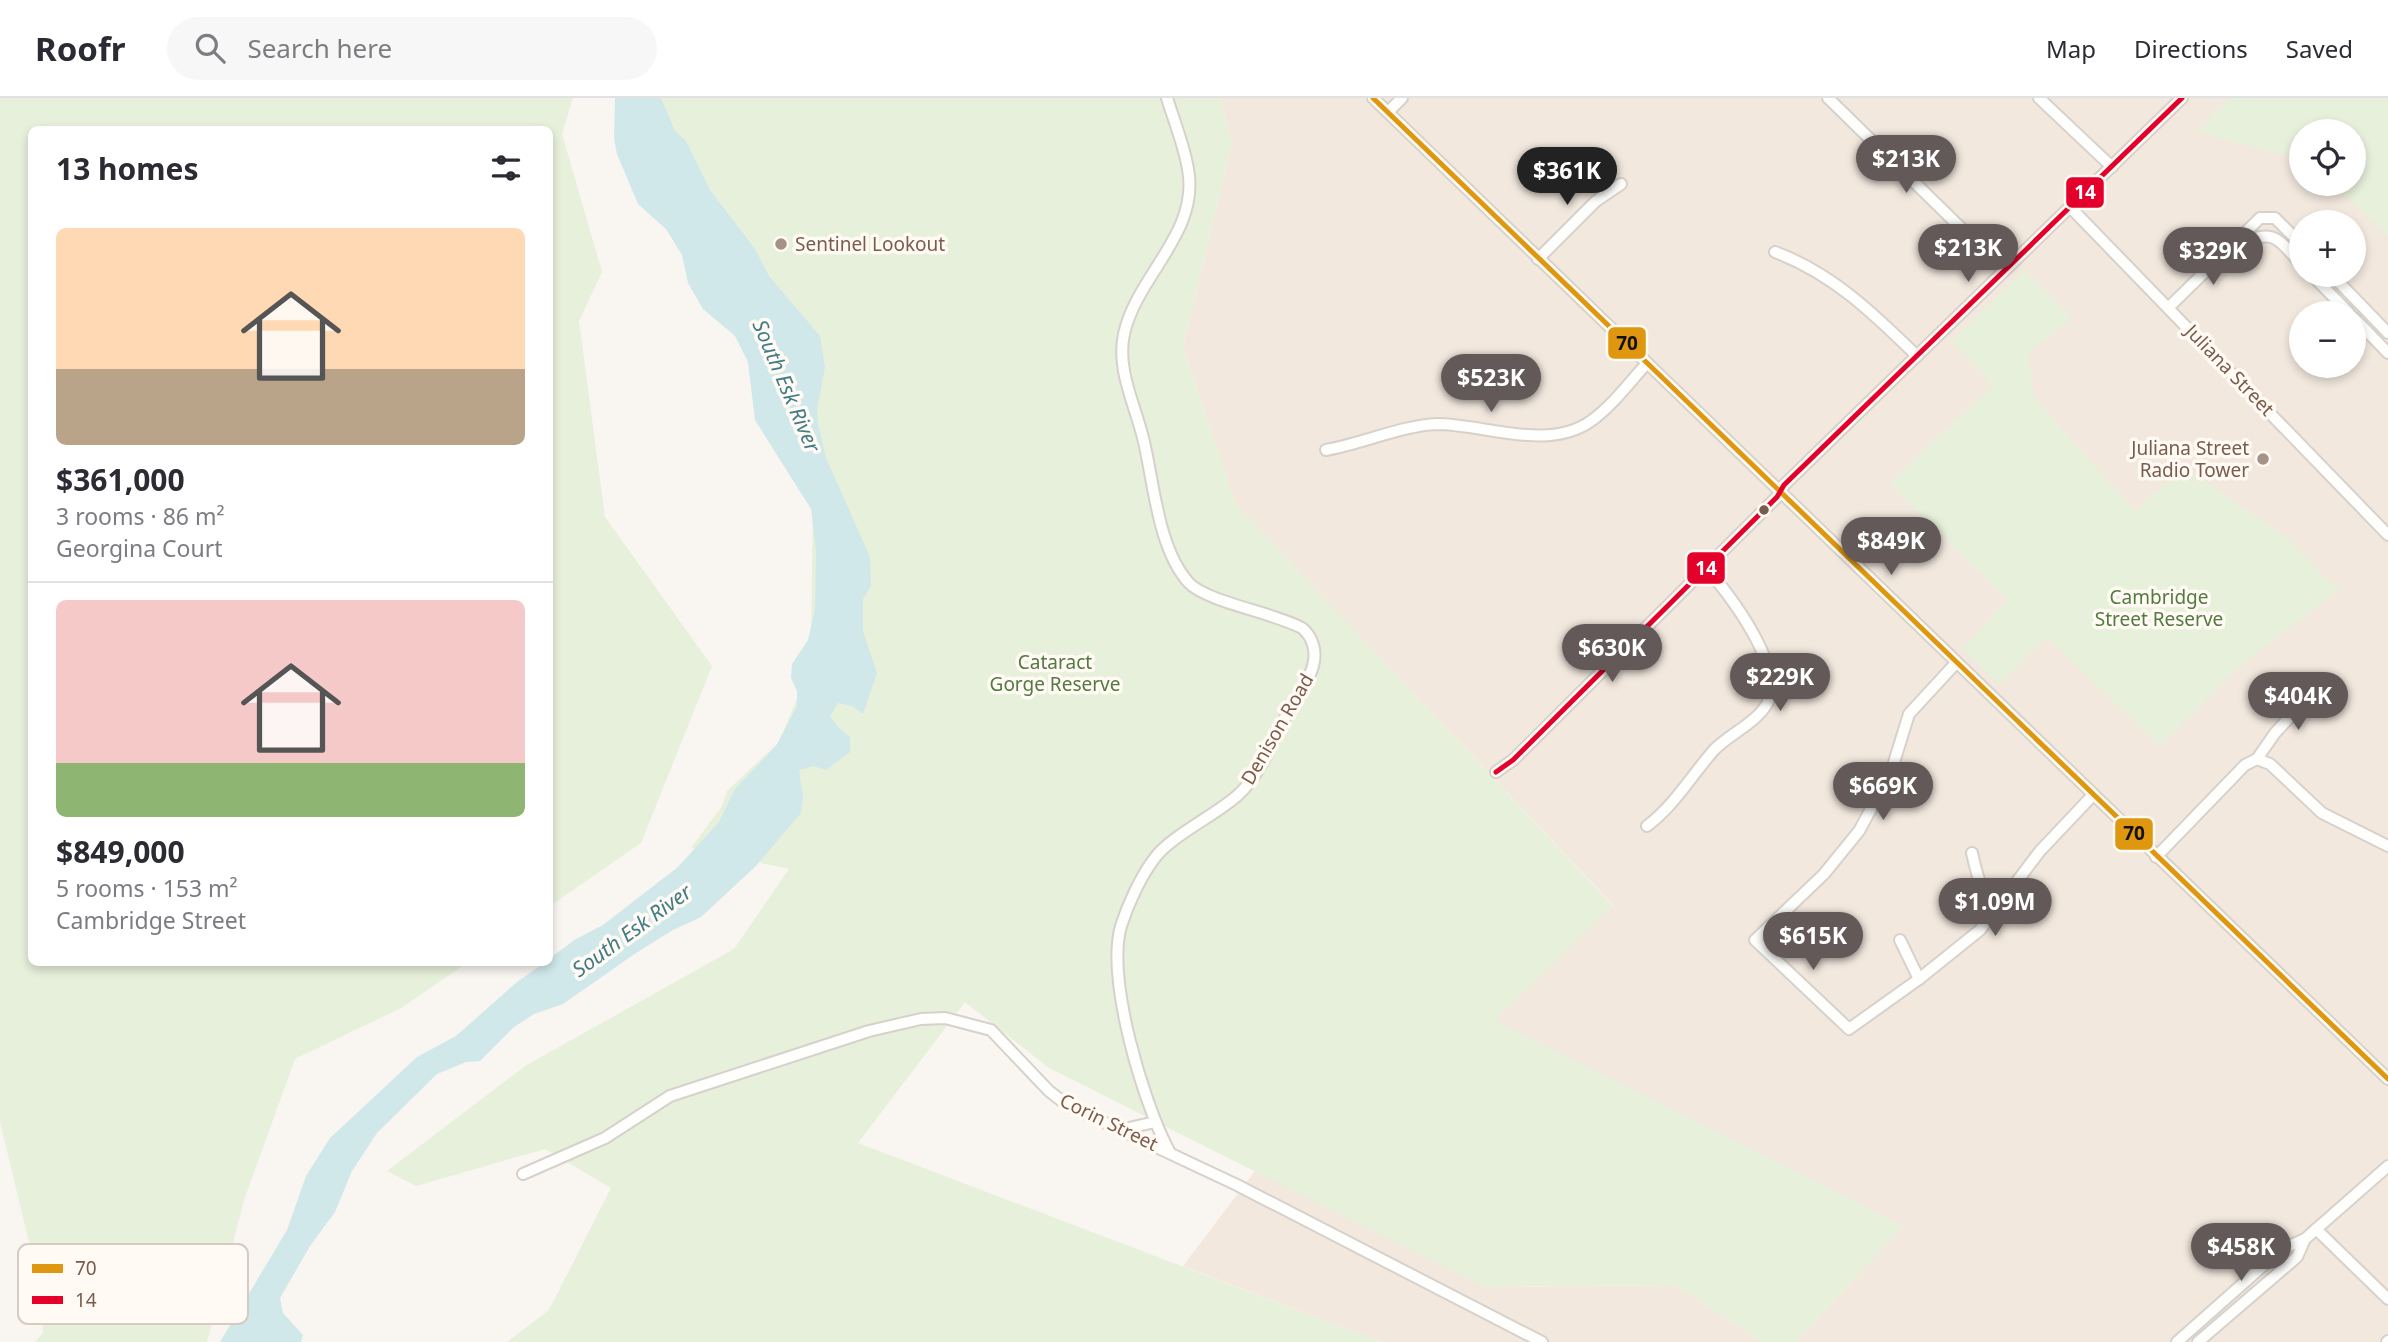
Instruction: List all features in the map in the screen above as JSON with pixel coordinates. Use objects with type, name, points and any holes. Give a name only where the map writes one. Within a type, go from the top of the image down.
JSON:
[{"type":"street","name":"Denison Road","points":[[1167,98],[1189,171],[1188,205],[1181,230],[1142,289],[1126,326],[1122,347],[1123,371],[1144,439],[1157,510],[1168,543],[1189,583],[1207,593],[1302,628],[1310,635],[1314,652],[1309,675],[1249,783],[1214,815],[1154,857],[1122,922],[1117,943],[1117,966],[1136,1059],[1155,1122],[1169,1151]]},
{"type":"street","points":[[1373,98],[2155,857],[2388,1079]]},
{"type":"street","points":[[1388,113],[1402,98]]},
{"type":"street","points":[[1828,98],[2004,270]]},
{"type":"street","points":[[2039,98],[2112,167]]},
{"type":"street","points":[[1496,772],[1513,760],[1780,491],[2182,98]]},
{"type":"street","points":[[1538,259],[1596,201],[1620,184]]},
{"type":"street","name":"Juliana Street","points":[[2070,207],[2388,535]]},
{"type":"street","points":[[2169,307],[2237,244],[2254,222],[2269,217],[2280,222],[2289,231]]},
{"type":"street","points":[[2237,244],[2266,235],[2275,238],[2289,252]]},
{"type":"street","points":[[1775,252],[1802,262],[1854,296],[1917,356]]},
{"type":"street","points":[[2324,287],[2337,301]]},
{"type":"street","points":[[2344,287],[2388,332]]},
{"type":"street","points":[[2366,330],[2388,353]]},
{"type":"street","points":[[1326,450],[1438,424],[1526,435],[1560,432],[1593,420],[1647,363]]},
{"type":"street","points":[[1647,826],[1674,803],[1718,746],[1762,711],[1770,696],[1769,672],[1744,619],[1723,587],[1706,568]]},
{"type":"street","points":[[1956,663],[1904,722],[1891,772],[1859,831],[1824,874],[1755,940],[1849,1029],[1967,942],[1998,910],[2040,851],[2094,795]]},
{"type":"street","points":[[2155,857],[2245,765],[2257,759],[2275,733],[2317,688]]},
{"type":"street","points":[[2257,759],[2270,765],[2337,824],[2388,846]]},
{"type":"street","points":[[1972,853],[1980,886],[1987,901],[1998,910]]},
{"type":"street","points":[[1900,940],[1919,979]]},
{"type":"street","name":"Corin Street","points":[[523,1174],[605,1139],[670,1096],[869,1031],[921,1019],[946,1018],[991,1030],[1049,1091],[1067,1105],[1169,1151],[1542,1342]]},
{"type":"street","points":[[1120,1130],[1155,1122]]},
{"type":"street","points":[[2177,1342],[2282,1250],[2305,1239],[2388,1166]]},
{"type":"street","points":[[2316,1229],[2388,1299]]},
{"type":"street","points":[[2198,1342],[2297,1257],[2305,1239]]},
{"type":"shaded area","points":[[1220,98],[2388,98],[2388,1342],[1796,1342],[1903,1226],[1494,1020],[1613,905],[1236,505],[1183,347],[1232,143]]},
{"type":"shaded area","points":[[1255,1171],[1491,1287],[1675,1285],[1762,1342],[1381,1342],[1183,1266]]},
{"type":"green space","points":[[0,98],[573,98],[562,134],[602,272],[579,321],[605,517],[712,666],[641,843],[553,904],[553,126],[28,126],[28,966],[463,966],[401,1008],[295,1059],[244,1200],[233,1244],[29,1244],[0,1122]]},
{"type":"green space","name":"Cataract Gorge Reserve","points":[[616,98],[1220,98],[1232,143],[1183,347],[1236,504],[1613,906],[1495,1020],[1903,1226],[1796,1342],[1762,1342],[1675,1285],[1485,1287],[1049,1068],[965,1002],[858,1143],[1381,1342],[507,1342],[549,1310],[611,1188],[545,1149],[416,1186],[387,1171],[525,1066],[734,949],[789,869],[691,848],[722,806],[727,791],[779,742],[799,694],[811,638],[814,422]]},
{"type":"green space","points":[[2229,98],[2388,98],[2388,236],[2366,215],[2366,210],[2360,210],[2346,196],[2366,196],[2366,119],[2289,119],[2289,156],[2196,132]]},
{"type":"green space","name":"Cambridge Street Reserve","points":[[2025,270],[2072,319],[2029,352],[2033,396],[2135,511],[2184,467],[2289,539],[2326,578],[2341,588],[2236,669],[2160,746],[2046,637],[1999,685],[1962,649],[2008,600],[1889,484],[1993,385],[1951,341]]},
{"type":"green space","points":[[43,1324],[212,1324],[207,1342],[35,1342],[43,1333]]},
{"type":"water","name":"South Esk River","points":[[615,98],[661,98],[675,131],[686,141],[710,190],[755,249],[769,276],[820,336],[825,367],[817,410],[818,424],[826,458],[870,557],[871,586],[863,599],[863,631],[877,673],[863,714],[852,706],[838,703],[830,716],[850,737],[850,752],[826,770],[813,766],[799,770],[803,798],[801,813],[755,867],[701,917],[673,930],[636,953],[563,1004],[534,1014],[514,1027],[480,1061],[466,1062],[437,1074],[377,1133],[352,1171],[335,1212],[310,1246],[280,1298],[283,1313],[303,1335],[301,1342],[220,1342],[231,1324],[248,1324],[248,1295],[287,1230],[306,1176],[330,1138],[417,1057],[456,1036],[517,982],[540,966],[553,966],[553,956],[576,939],[603,925],[678,867],[719,822],[735,789],[776,746],[797,706],[797,691],[791,678],[792,664],[808,640],[815,609],[816,551],[811,509],[755,420],[748,362],[735,336],[703,309],[688,283],[682,255],[666,229],[638,204],[617,154],[614,139]]},
{"type":"transit line","name":"70","points":[[1373,98],[2388,1079]]},
{"type":"transit line","name":"14","points":[[1496,772],[1513,760],[1777,497],[1784,485],[2182,98]]},
{"type":"place","name":"Sentinel Lookout","points":[[781,244]]},
{"type":"place","name":"Juliana Street Radio Tower","points":[[2263,459]]}]
